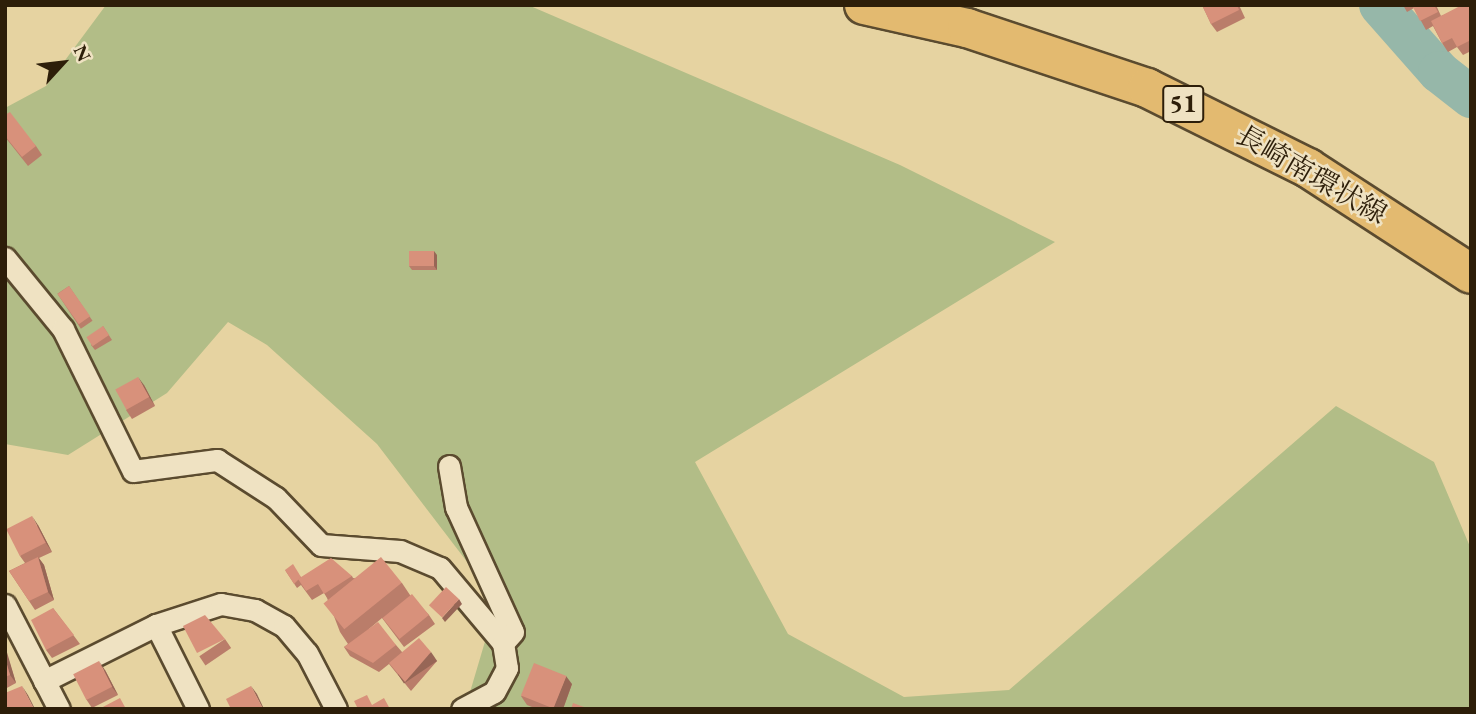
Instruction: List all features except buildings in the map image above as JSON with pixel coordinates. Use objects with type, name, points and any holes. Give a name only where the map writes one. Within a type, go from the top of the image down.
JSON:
[{"type":"highway","name":"長崎南環状線","points":[[864,5],[967,28],[1147,88],[1308,168],[1471,274]]},
{"type":"street","points":[[5,258],[63,329],[133,471],[199,459],[232,466],[276,498],[321,545],[400,551],[440,568],[503,643],[507,668],[494,692],[462,709]]},
{"type":"street","points":[[449,466],[456,506],[513,632],[503,643]]},
{"type":"street","points":[[44,681],[156,625],[221,604],[271,617],[307,653],[336,709]]},
{"type":"street","points":[[5,605],[59,709]]},
{"type":"street","points":[[156,625],[198,709]]},
{"type":"green space","points":[[106,5],[528,5],[900,165],[1055,242],[695,462],[788,634],[904,697],[1009,690],[1336,406],[1434,462],[1471,549],[1471,709],[465,709],[497,601],[377,444],[267,345],[228,322],[167,393],[68,455],[5,444],[5,108],[46,86]]},
{"type":"waterway","points":[[1380,5],[1439,72],[1471,97]]}]
